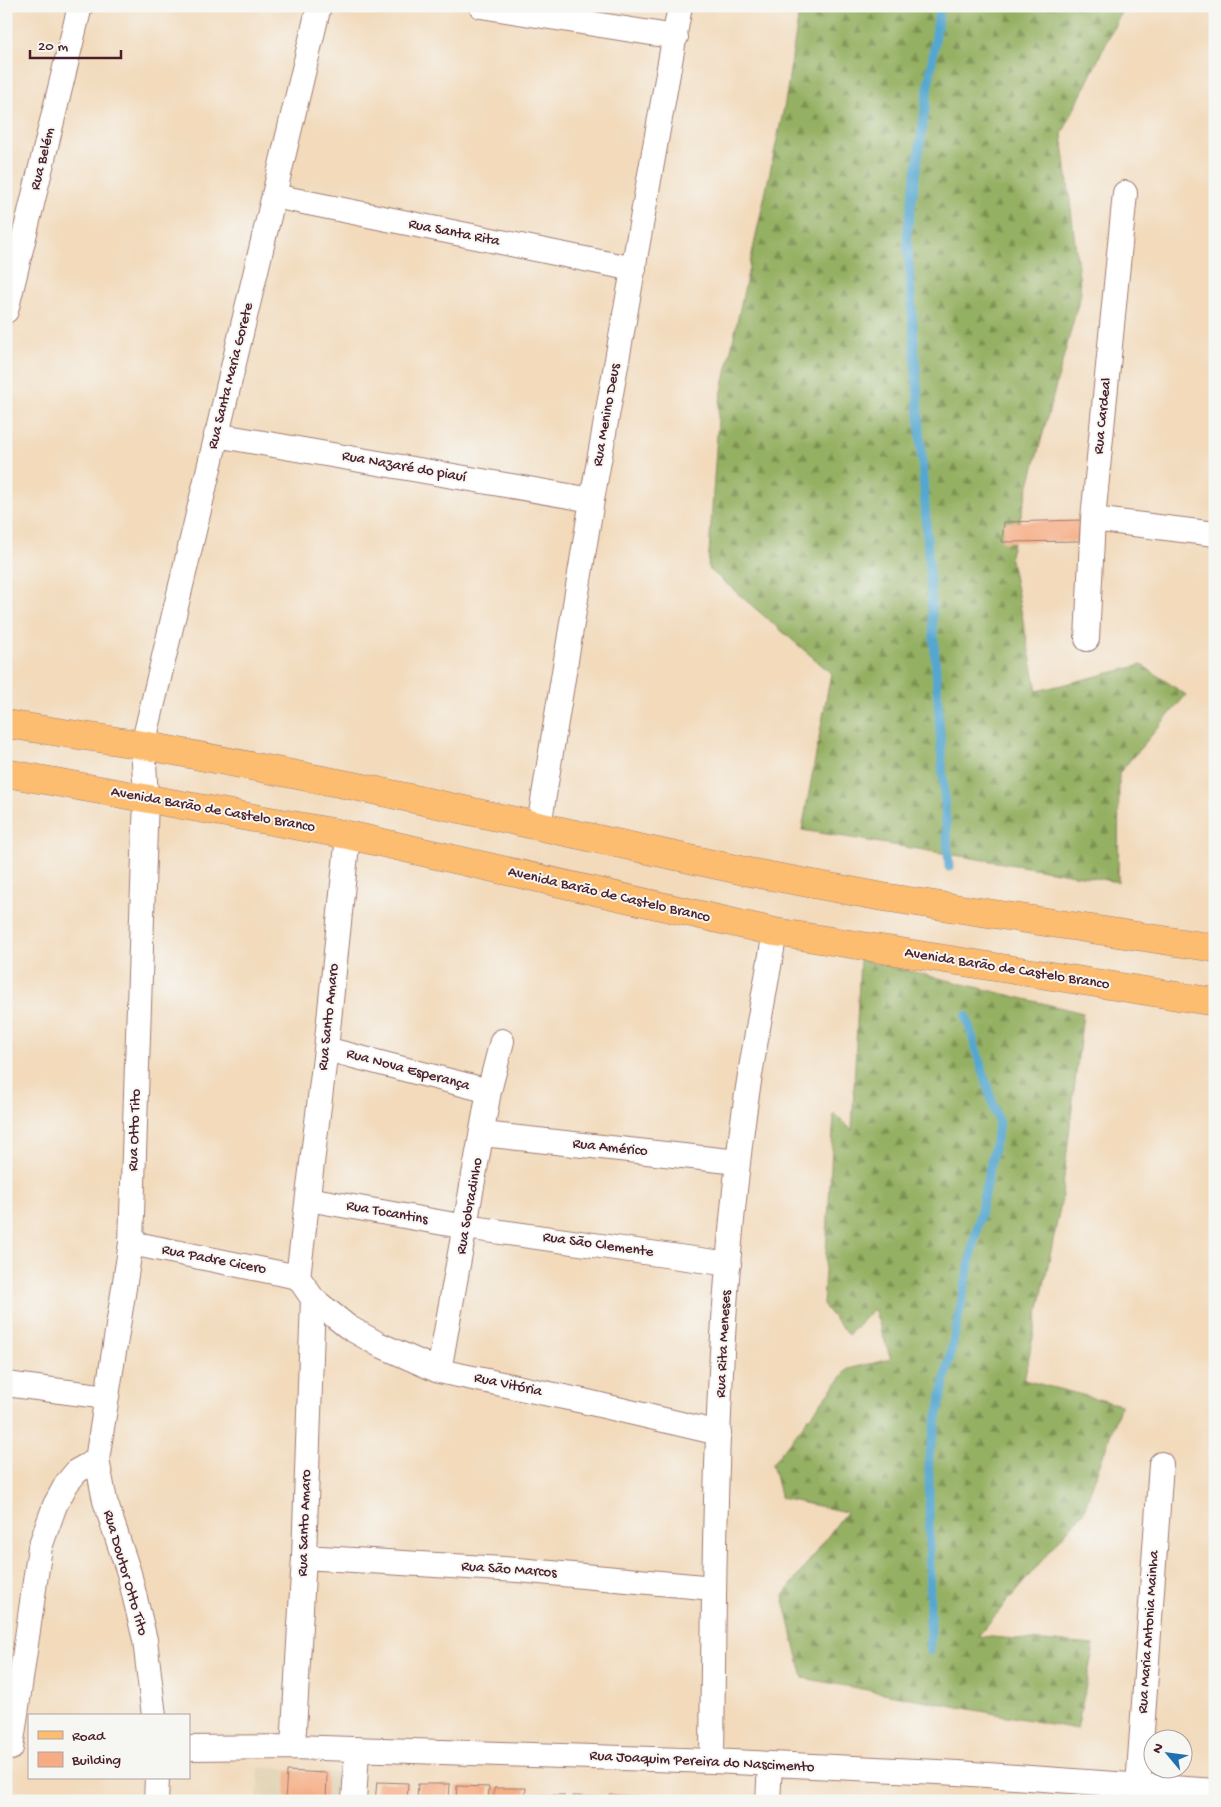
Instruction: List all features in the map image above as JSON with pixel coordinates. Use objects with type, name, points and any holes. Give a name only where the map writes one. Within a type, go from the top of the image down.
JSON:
[{"type":"main road","points":[[6,724],[143,745],[539,826],[748,872],[873,895],[1215,948]]},
{"type":"main road","name":"Avenida Barão de Castelo Branco","points":[[6,773],[348,835],[775,932],[1215,1002]]},
{"type":"street","name":"Rua Belém","points":[[6,311],[80,6]]},
{"type":"street","name":"Rua Santa Maria Gorete","points":[[146,798],[143,745],[319,6]]},
{"type":"street","points":[[481,6],[676,37]]},
{"type":"street","name":"Rua Menino Deus","points":[[539,826],[592,500],[680,6]]},
{"type":"street","name":"Rua Cardeal","points":[[1088,639],[1093,519],[1125,194]]},
{"type":"street","name":"Rua Santa Rita","points":[[274,196],[634,269]]},
{"type":"street","name":"Rua Nazaré do piauí","points":[[216,435],[592,500]]},
{"type":"street","points":[[1093,519],[1215,534]]},
{"type":"street","name":"Rua Otto Tito","points":[[97,1460],[131,1243],[146,798]]},
{"type":"street","name":"Rua Santo Amaro","points":[[298,1277],[326,1049],[348,835]]},
{"type":"street","name":"Rua Rita Meneses","points":[[712,1761],[714,1588],[719,1433],[729,1264],[738,1162],[775,932]]},
{"type":"street","name":"Rua Sobradinho","points":[[439,1371],[483,1134],[489,1091],[502,1041]]},
{"type":"street","name":"Rua Nova Esperança","points":[[326,1049],[489,1091]]},
{"type":"street","name":"Rua Américo","points":[[483,1134],[738,1162]]},
{"type":"street","name":"Rua Tocantins","points":[[308,1199],[466,1227]]},
{"type":"street","name":"Rua São Clemente","points":[[466,1227],[729,1264]]},
{"type":"street","name":"Rua Padre Cicero","points":[[131,1243],[298,1277]]},
{"type":"street","name":"Rua Vitória","points":[[298,1277],[313,1299],[348,1327],[378,1344],[439,1371],[583,1401],[719,1433]]},
{"type":"street","name":"Rua Santo Amaro","points":[[293,1748],[304,1557],[313,1299]]},
{"type":"street","points":[[6,1384],[107,1397]]},
{"type":"street","points":[[15,1748],[40,1547],[55,1504],[67,1482],[77,1471],[97,1460]]},
{"type":"street","name":"Rua Doutor Otto Tito","points":[[97,1460],[105,1502],[129,1573],[145,1640],[154,1714]]},
{"type":"street","name":"Rua Maria Antonia Mainha","points":[[1138,1793],[1161,1464]]},
{"type":"street","name":"Rua São Marcos","points":[[304,1557],[518,1570],[714,1588]]},
{"type":"street","name":"Rua Joaquim Pereira do Nascimento","points":[[190,1748],[293,1748],[712,1761],[958,1773],[1138,1793],[1215,1791]]},
{"type":"street","points":[[354,1801],[357,1750]]},
{"type":"street","points":[[768,1801],[770,1765]]},
{"type":"street","points":[[156,1801],[157,1780]]},
{"type":"shaded area","points":[[259,1767],[347,1774],[345,1801],[257,1801]]},
{"type":"green space","points":[[800,6],[1124,6],[1062,134],[1081,293],[1010,555],[1037,691],[1142,665],[1186,695],[1119,773],[1118,882],[802,830],[831,673],[708,568],[719,405],[785,103]]},
{"type":"green space","points":[[860,959],[1083,1013],[1061,1203],[1024,1380],[1121,1405],[1083,1512],[978,1636],[1094,1645],[1077,1729],[803,1678],[783,1596],[846,1512],[781,1498],[772,1464],[848,1369],[891,1359],[874,1309],[848,1335],[823,1305],[834,1114],[852,1130]]},
{"type":"building","points":[[1081,520],[1079,541],[1002,542],[1004,522]]},
{"type":"building","points":[[287,1771],[327,1773],[326,1801],[285,1801]]},
{"type":"building","points":[[377,1782],[408,1783],[407,1801],[375,1801]]},
{"type":"building","points":[[418,1784],[450,1784],[449,1801],[417,1801]]},
{"type":"building","points":[[457,1786],[489,1787],[488,1801],[456,1801]]},
{"type":"building","points":[[494,1788],[526,1788],[525,1801],[494,1801]]},
{"type":"building","points":[[532,1795],[564,1795],[563,1801],[531,1801]]},
{"type":"building","points":[[610,1795],[642,1796],[642,1801],[610,1801]]},
{"type":"building","points":[[573,1796],[604,1797],[604,1801],[573,1801]]},
{"type":"waterway","points":[[940,6],[907,234],[949,867]]},
{"type":"waterway","points":[[930,1651],[929,1456],[999,1124],[966,1016]]}]
